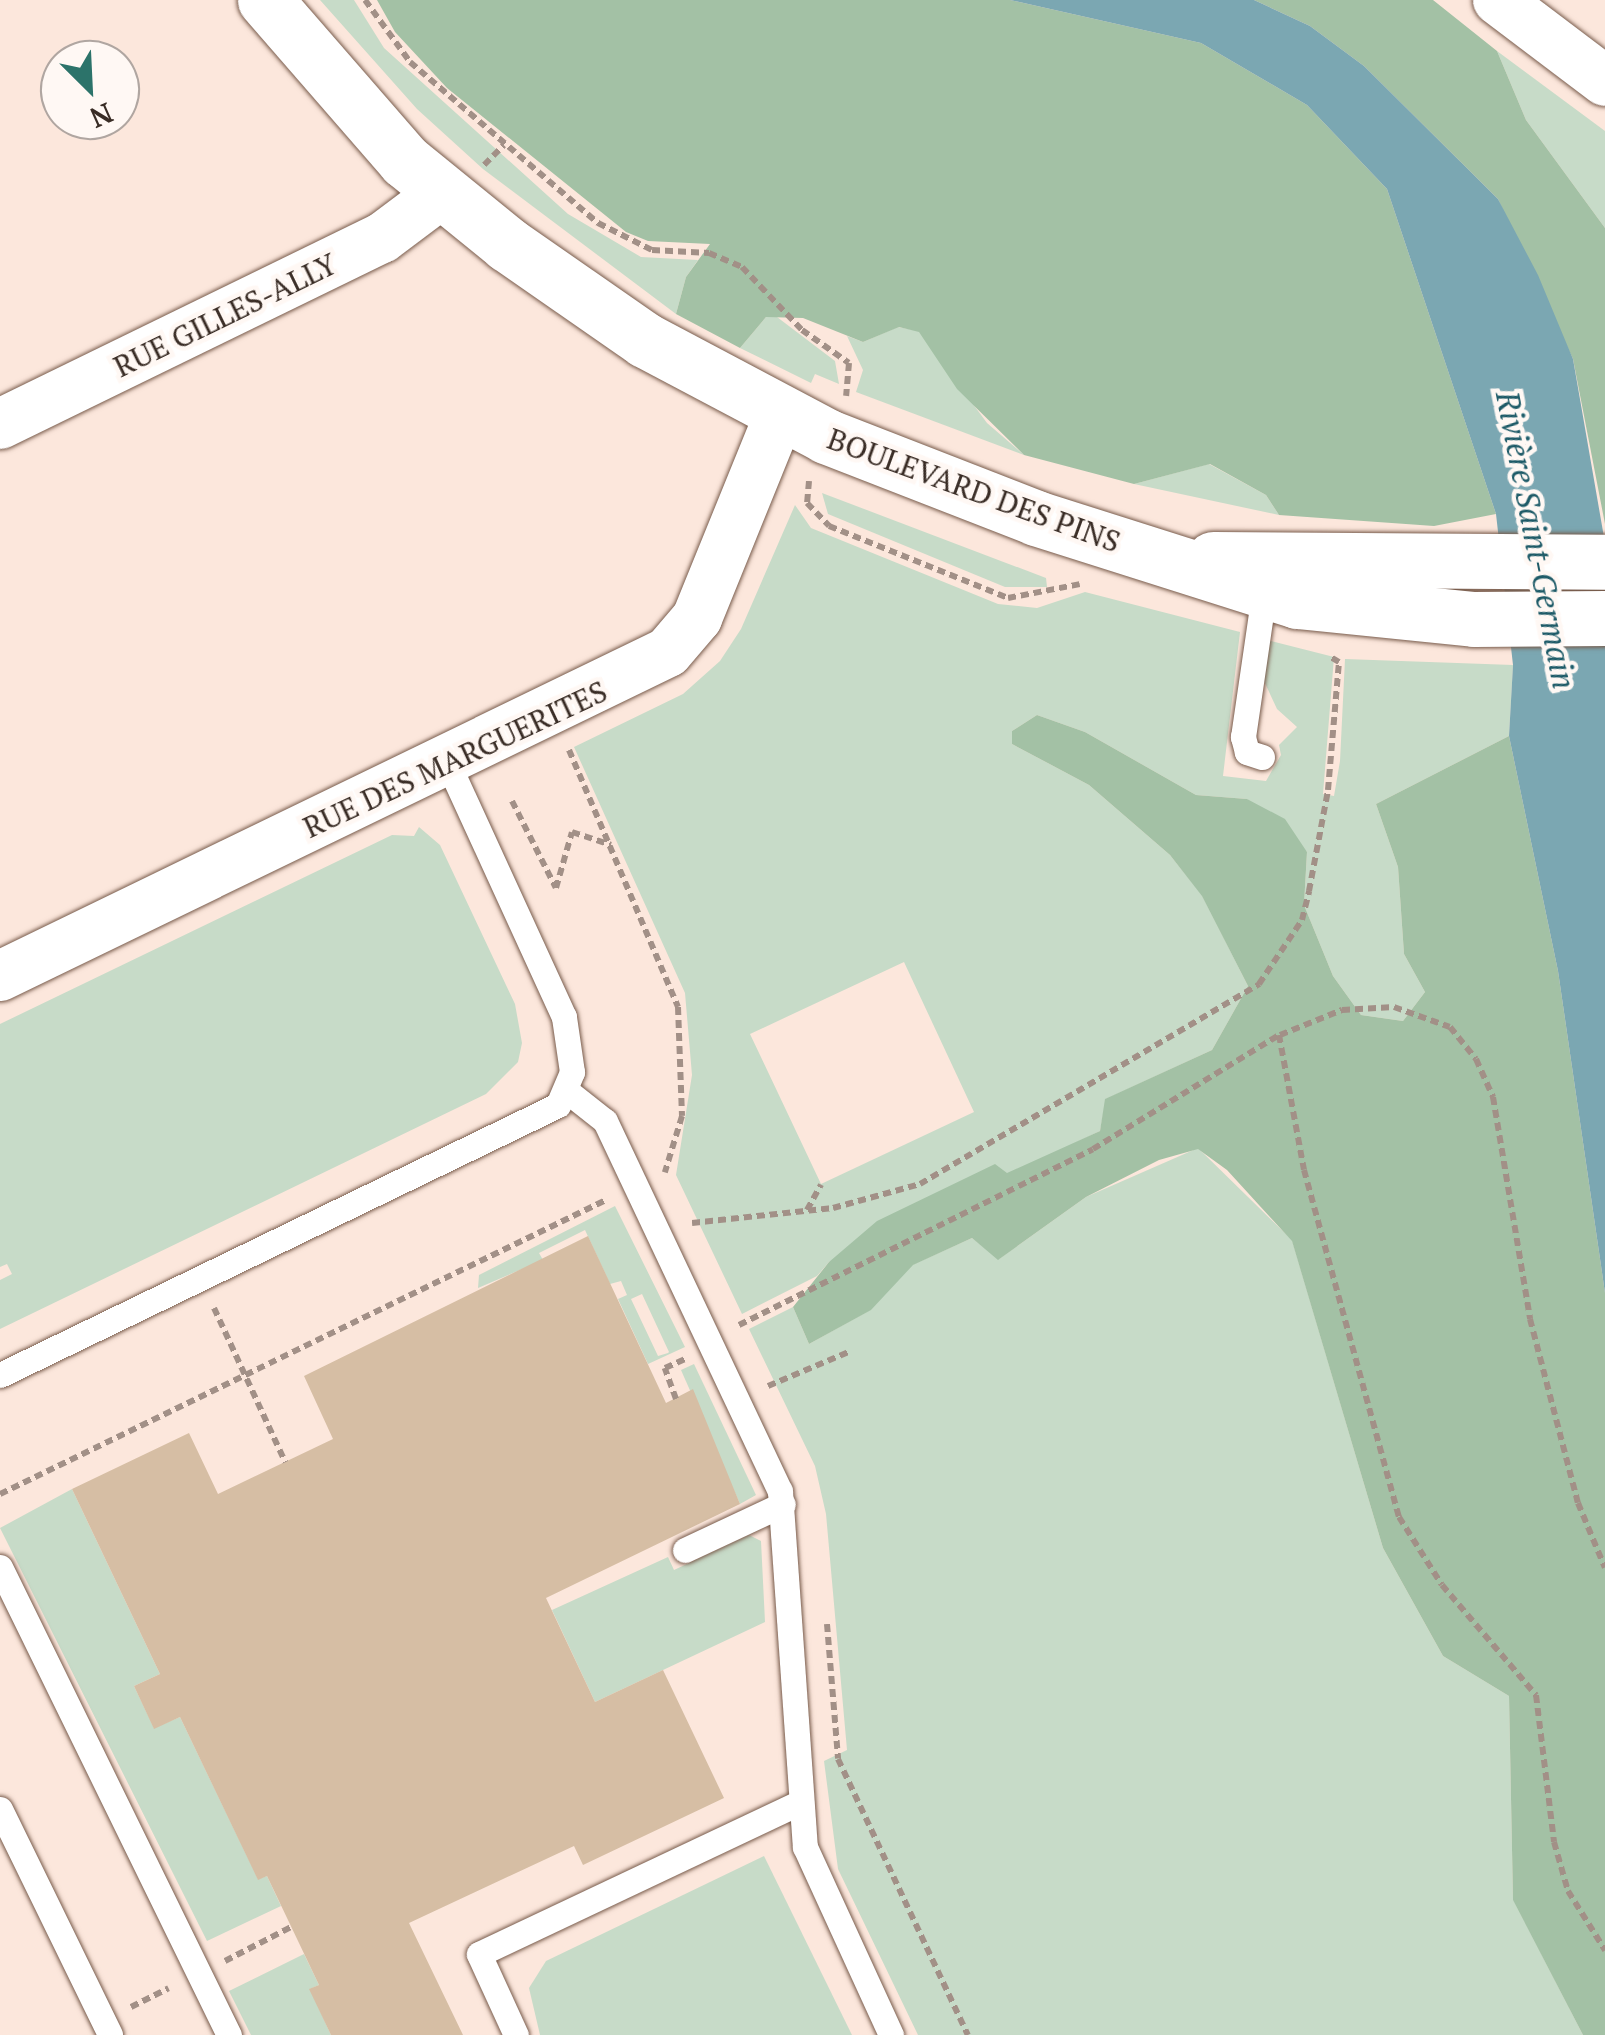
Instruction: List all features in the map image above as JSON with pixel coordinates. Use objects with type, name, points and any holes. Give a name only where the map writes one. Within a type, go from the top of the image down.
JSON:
[{"type":"street","name":"BOULEVARD DES PINS","points":[[265,0],[350,104],[442,194],[631,331],[780,414],[948,487],[1178,560],[1267,574],[1387,613],[1474,619],[1605,618]]},
{"type":"street","points":[[1498,0],[1605,81]]},
{"type":"street","name":"RUE GILLES-ALLY","points":[[0,424],[382,238],[442,194]]},
{"type":"street","name":"RUE DES MARGUERITES","points":[[0,976],[645,668],[683,637],[780,414]]},
{"type":"street","name":"BOULEVARD DES PINS","points":[[1267,574],[1468,563],[1605,562]]},
{"type":"lane","points":[[1262,757],[1246,752],[1243,737],[1267,574]]},
{"type":"lane","points":[[0,1375],[529,1123],[567,1091],[572,1044],[564,1017],[446,762]]},
{"type":"lane","points":[[567,1091],[605,1122],[783,1504],[800,1802],[808,1862],[891,2035]]},
{"type":"lane","points":[[685,1550],[783,1504]]},
{"type":"lane","points":[[0,1567],[229,2035]]},
{"type":"lane","points":[[516,2035],[479,1954],[800,1802]]},
{"type":"lane","points":[[0,1809],[106,2028]]},
{"type":"path","name":"BOULEVARD DES PINS","points":[[365,0],[410,62],[598,223],[652,250],[708,253],[742,267],[802,330],[850,363],[847,393]]},
{"type":"path","name":"BOULEVARD DES PINS","points":[[806,493],[829,526],[1008,598],[1073,585]]},
{"type":"path","points":[[692,1223],[807,1211],[920,1184],[1259,984],[1302,920],[1309,891],[1332,754],[1339,662],[1329,656],[1331,645]]},
{"type":"path","points":[[566,745],[678,1007],[682,1116],[667,1171],[657,1176]]},
{"type":"path","points":[[512,801],[556,888],[572,832],[611,845]]},
{"type":"path","points":[[740,1326],[1093,1149],[1280,1035],[1342,1010],[1394,1007],[1450,1027],[1476,1059],[1492,1097],[1539,1353],[1578,1503],[1605,1568]]},
{"type":"path","points":[[1280,1035],[1304,1170],[1400,1517],[1442,1585],[1536,1695],[1554,1842],[1568,1892],[1605,1950]]},
{"type":"path","points":[[807,1211],[821,1184]]},
{"type":"path","points":[[0,1494],[612,1197]]},
{"type":"path","points":[[200,1280],[285,1462]]},
{"type":"path","points":[[768,1386],[851,1351]]},
{"type":"path","points":[[676,1399],[665,1368],[686,1358]]},
{"type":"path","points":[[106,2028],[291,1927]]},
{"type":"green space","points":[[320,0],[354,0],[384,48],[568,214],[641,257],[698,260],[686,277],[676,314],[483,169],[417,109]]},
{"type":"green space","points":[[377,0],[1010,0],[1201,43],[1307,105],[1387,189],[1496,514],[1434,526],[1279,515],[1266,495],[1210,464],[1134,484],[1024,455],[957,389],[919,332],[899,327],[863,342],[803,318],[766,317],[740,348],[676,314],[686,277],[710,244],[648,241],[626,232],[447,88],[395,32]]},
{"type":"green space","points":[[1254,0],[1433,0],[1497,51],[1526,120],[1605,228],[1605,524],[1573,359],[1498,199],[1364,66],[1310,26]]},
{"type":"green space","points":[[1497,51],[1605,131],[1605,228],[1526,120]]},
{"type":"green space","points":[[766,317],[777,317],[835,361],[839,384],[815,374],[811,383],[740,348]]},
{"type":"green space","points":[[898,327],[919,331],[987,423],[1024,455],[856,392],[863,370],[847,336],[863,342]]},
{"type":"green space","points":[[1209,464],[1266,495],[1279,515],[1134,484]]},
{"type":"green space","points":[[822,493],[1046,578],[1047,587],[1005,587],[828,514]]},
{"type":"green space","points":[[795,505],[811,528],[998,604],[1037,608],[1085,592],[1240,632],[1223,776],[1266,781],[1281,755],[1279,745],[1297,727],[1277,709],[1264,681],[1267,640],[1334,657],[1323,794],[1334,796],[1340,761],[1345,659],[1513,665],[1509,736],[1376,804],[1398,867],[1404,954],[1425,992],[1403,1021],[1361,1015],[1333,976],[1304,905],[1307,852],[1247,799],[1196,795],[1085,732],[1037,715],[1012,731],[1012,744],[1089,785],[1170,855],[1202,895],[1248,986],[1212,1050],[1106,1099],[1100,1131],[829,1262],[817,1276],[742,1314],[676,1175],[692,1075],[685,993],[574,747],[683,694],[720,661],[741,629]],"holes":[[[904,962],[974,1112],[821,1184],[750,1034]]]},
{"type":"green space","points":[[1037,715],[1085,732],[1196,795],[1247,799],[1285,819],[1307,852],[1304,905],[1333,976],[1361,1015],[1403,1021],[1425,992],[1404,954],[1398,867],[1376,804],[1509,736],[1558,971],[1605,1293],[1605,2035],[1583,2035],[1513,1900],[1509,1696],[1443,1656],[1383,1548],[1292,1241],[1227,1170],[1198,1149],[1159,1160],[1086,1197],[998,1260],[972,1238],[913,1265],[871,1310],[809,1344],[793,1307],[829,1262],[877,1221],[995,1164],[1007,1173],[1100,1131],[1105,1099],[1212,1050],[1248,986],[1202,896],[1170,855],[1089,785],[1012,744],[1012,731]]},
{"type":"green space","points":[[419,827],[440,845],[515,1004],[522,1043],[518,1062],[486,1094],[0,1329],[0,1280],[12,1274],[7,1264],[0,1267],[0,1024],[392,835],[414,836]]},
{"type":"green space","points":[[1198,1148],[1292,1240],[1383,1548],[1443,1656],[1509,1696],[1513,1899],[1583,2035],[918,2035],[838,1869],[824,1761],[847,1750],[826,1514],[815,1466],[749,1329],[793,1307],[809,1344],[870,1310],[912,1265],[972,1238],[999,1259],[1086,1197]]},
{"type":"green space","points":[[615,1206],[685,1347],[648,1364],[618,1299],[627,1295],[621,1281],[610,1284],[585,1230],[539,1253],[543,1260],[478,1288],[479,1275]],"holes":[[[642,1294],[669,1352],[658,1356],[631,1299]]]},
{"type":"green space","points":[[694,1364],[756,1495],[740,1504],[681,1370]]},
{"type":"green space","points":[[72,1489],[160,1674],[134,1686],[154,1728],[180,1717],[258,1879],[267,1876],[281,1906],[207,1941],[0,1528]]},
{"type":"green space","points":[[749,1535],[761,1541],[765,1622],[595,1702],[552,1610],[668,1557],[674,1570]]},
{"type":"green space","points":[[764,1856],[852,2035],[540,2035],[529,1988],[546,1961]]},
{"type":"green space","points":[[304,1954],[319,1985],[310,1989],[331,2035],[251,2035],[229,1991]]},
{"type":"water","name":"Rivière Saint-Germain","points":[[1010,0],[1254,0],[1310,26],[1364,66],[1498,199],[1538,275],[1573,359],[1605,543],[1605,1293],[1558,971],[1509,736],[1513,665],[1496,514],[1387,189],[1307,105],[1201,43]]},
{"type":"building","points":[[588,1236],[666,1403],[693,1389],[740,1504],[546,1598],[595,1702],[663,1670],[724,1798],[583,1865],[574,1846],[409,1923],[463,2035],[331,2035],[309,1989],[319,1985],[267,1876],[258,1880],[180,1717],[154,1729],[134,1686],[160,1674],[72,1489],[189,1433],[218,1494],[333,1439],[304,1376]]}]
